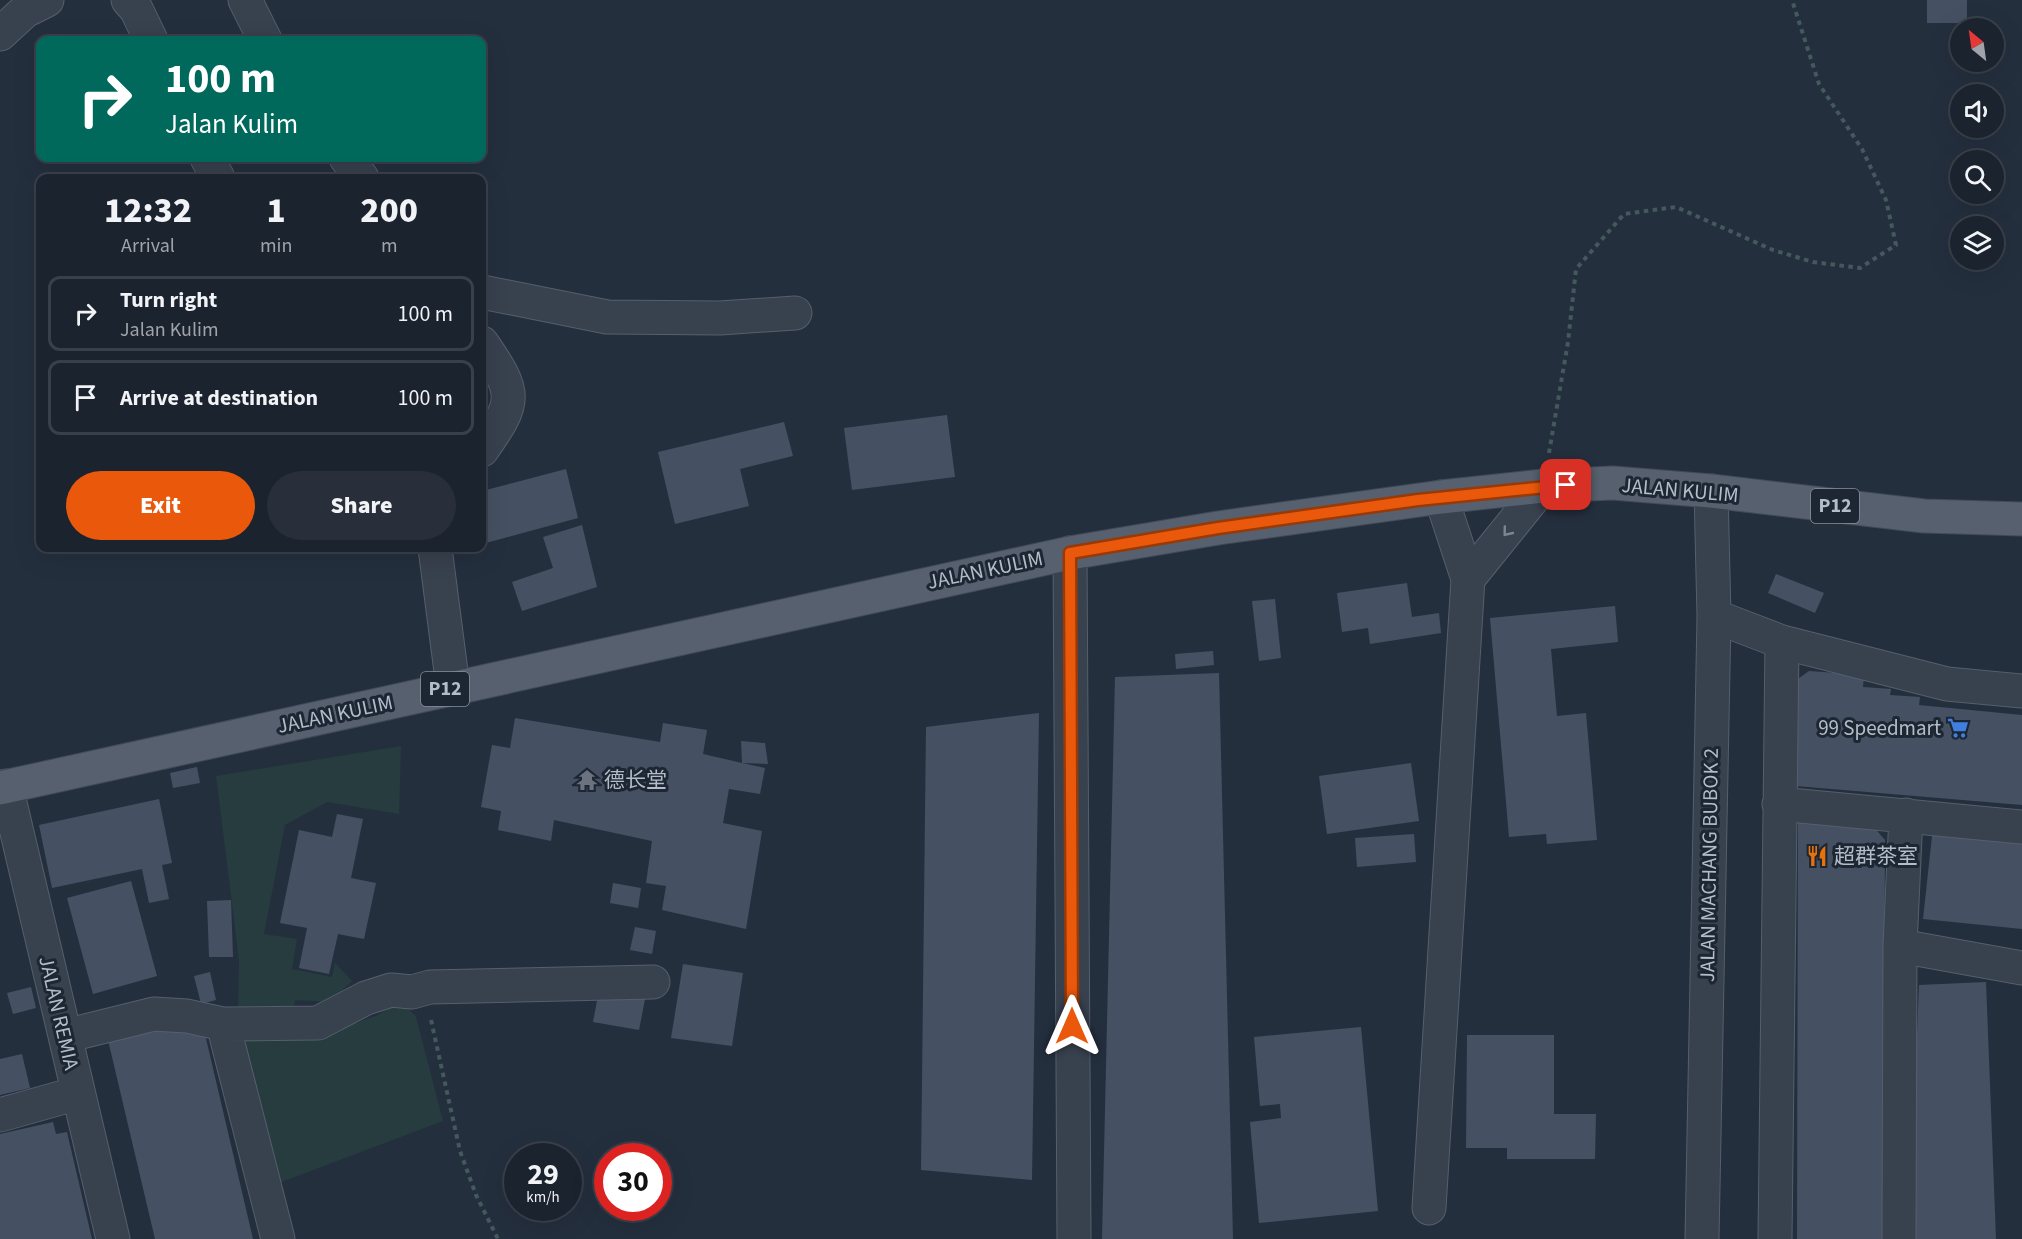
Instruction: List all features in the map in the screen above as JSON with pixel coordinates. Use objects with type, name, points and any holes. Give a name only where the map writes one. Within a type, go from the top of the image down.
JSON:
[{"type":"main road","name":"JALAN KULIM","points":[[3,787],[1070,553],[1218,528],[1441,497],[1543,486],[1613,483],[1711,491],[1924,516],[2022,519]]},
{"type":"street","points":[[128,0],[136,9],[149,36]]},
{"type":"street","points":[[245,0],[263,36]]},
{"type":"street","points":[[0,33],[34,4]]},
{"type":"street","points":[[349,162],[359,174]]},
{"type":"street","points":[[486,293],[607,317],[720,318],[795,313]]},
{"type":"street","points":[[486,349],[501,370],[510,397],[503,421],[486,444]]},
{"type":"street","points":[[1468,579],[1543,486]]},
{"type":"street","name":"JALAN MACHANG BUBOK 2","points":[[1702,1239],[1714,616],[1711,491]]},
{"type":"street","points":[[1429,1208],[1468,579],[1441,497]]},
{"type":"street","points":[[436,552],[453,687]]},
{"type":"street","points":[[1070,553],[1074,1239]]},
{"type":"street","points":[[1714,616],[1782,642],[1947,684],[2022,691]]},
{"type":"street","points":[[1775,1239],[1782,642]]},
{"type":"street","name":"JALAN REMIA","points":[[3,787],[113,1239]]},
{"type":"street","points":[[1779,804],[2022,827]]},
{"type":"street","points":[[1899,1239],[1900,946],[1906,815]]},
{"type":"street","points":[[1900,946],[2022,968]]},
{"type":"street","points":[[65,1036],[154,1014],[187,1016],[223,1024],[318,1023],[366,999],[391,990],[412,992],[430,987],[653,982]]},
{"type":"street","points":[[223,1024],[278,1239]]},
{"type":"street","points":[[0,1115],[78,1093]]},
{"type":"path","points":[[1543,486],[1568,342],[1576,269],[1624,214],[1676,207],[1773,250],[1813,262],[1860,268],[1896,245],[1886,200],[1862,149],[1819,84],[1792,0]]},
{"type":"path","points":[[412,992],[433,1022],[460,1151],[476,1195],[498,1239]]},
{"type":"green space","points":[[401,746],[399,814],[327,802],[285,825],[264,934],[297,939],[292,969],[332,977],[335,963],[352,981],[330,1002],[295,1000],[293,1015],[238,1013],[239,960],[216,776]]},
{"type":"green space","points":[[402,1001],[416,1017],[443,1121],[276,1184],[239,1035],[312,1038],[376,1016]]},
{"type":"building","points":[[1927,0],[1967,0],[1967,18],[1950,18],[1950,23],[1927,23]]},
{"type":"building","points":[[947,415],[955,477],[852,490],[844,428]]},
{"type":"building","points":[[784,422],[793,456],[740,469],[749,506],[675,524],[658,452]]},
{"type":"building","points":[[566,469],[578,518],[486,543],[486,490]]},
{"type":"building","points":[[582,525],[597,587],[522,611],[512,582],[553,568],[543,537]]},
{"type":"building","points":[[1776,574],[1824,593],[1815,613],[1768,593]]},
{"type":"building","points":[[1407,583],[1412,617],[1439,613],[1441,633],[1370,644],[1368,628],[1342,632],[1337,593]]},
{"type":"building","points":[[1275,599],[1281,658],[1259,661],[1252,601]]},
{"type":"building","points":[[1615,606],[1618,642],[1551,649],[1557,716],[1586,713],[1597,840],[1547,844],[1546,834],[1509,837],[1490,618]]},
{"type":"building","points":[[1213,651],[1214,665],[1176,669],[1175,654]]},
{"type":"building","points":[[1809,671],[1864,675],[1863,687],[1891,689],[1890,695],[1920,697],[1919,705],[2022,715],[2022,805],[1796,786],[1795,681]]},
{"type":"building","points":[[1219,673],[1233,1239],[1102,1239],[1115,677]]},
{"type":"building","points":[[1039,713],[1032,1180],[921,1170],[926,727]]},
{"type":"building","points":[[515,718],[660,742],[663,723],[707,730],[703,754],[765,768],[760,794],[729,789],[723,823],[762,831],[746,929],[662,910],[666,886],[646,883],[652,841],[554,820],[551,841],[498,830],[501,811],[481,807],[492,745],[510,748]]},
{"type":"building","points":[[741,741],[765,743],[768,764],[742,763]]},
{"type":"building","points":[[1411,763],[1419,821],[1327,834],[1319,776]]},
{"type":"building","points":[[197,767],[200,783],[173,788],[170,773]]},
{"type":"building","points":[[159,799],[172,863],[162,865],[169,899],[149,903],[142,869],[52,888],[39,825]]},
{"type":"building","points":[[337,814],[363,819],[351,878],[376,883],[364,939],[338,934],[329,974],[299,968],[307,928],[280,923],[299,830],[332,837]]},
{"type":"building","points":[[1798,818],[1871,824],[1885,840],[1883,1239],[1797,1239]]},
{"type":"building","points":[[1933,827],[2022,837],[2022,929],[1923,919]]},
{"type":"building","points":[[1414,834],[1416,862],[1357,867],[1355,838]]},
{"type":"building","points":[[131,881],[157,976],[93,994],[67,898]]},
{"type":"building","points":[[613,883],[641,888],[638,908],[610,903]]},
{"type":"building","points":[[231,900],[233,957],[209,957],[207,901]]},
{"type":"building","points":[[635,927],[656,931],[652,954],[630,950]]},
{"type":"building","points":[[683,964],[743,973],[732,1046],[671,1038]]},
{"type":"building","points":[[210,972],[216,1000],[201,1004],[194,976]]},
{"type":"building","points":[[1986,982],[1996,1239],[1909,1239],[1919,985]]},
{"type":"building","points":[[600,985],[646,994],[639,1030],[593,1022]]},
{"type":"building","points":[[31,987],[36,1008],[13,1014],[7,993]]},
{"type":"building","points":[[187,1021],[204,1030],[253,1239],[155,1239],[108,1040]]},
{"type":"building","points":[[1361,1027],[1378,1211],[1259,1223],[1250,1122],[1281,1118],[1280,1104],[1260,1106],[1254,1037]]},
{"type":"building","points":[[1467,1035],[1554,1035],[1554,1114],[1596,1114],[1595,1159],[1507,1159],[1507,1148],[1466,1148]]},
{"type":"building","points":[[22,1054],[30,1088],[0,1095],[0,1059]]},
{"type":"building","points":[[53,1122],[56,1134],[67,1132],[92,1239],[0,1239],[0,1134]]},
{"type":"place","name":"99 Speedmart","points":[[1958,728]]},
{"type":"place","name":"德长堂","points":[[587,780]]},
{"type":"place","name":"超群茶室","points":[[1817,856]]},
{"type":"route","points":[[1072,1026],[1070,553],[1218,528],[1418,500],[1566,485]]}]
